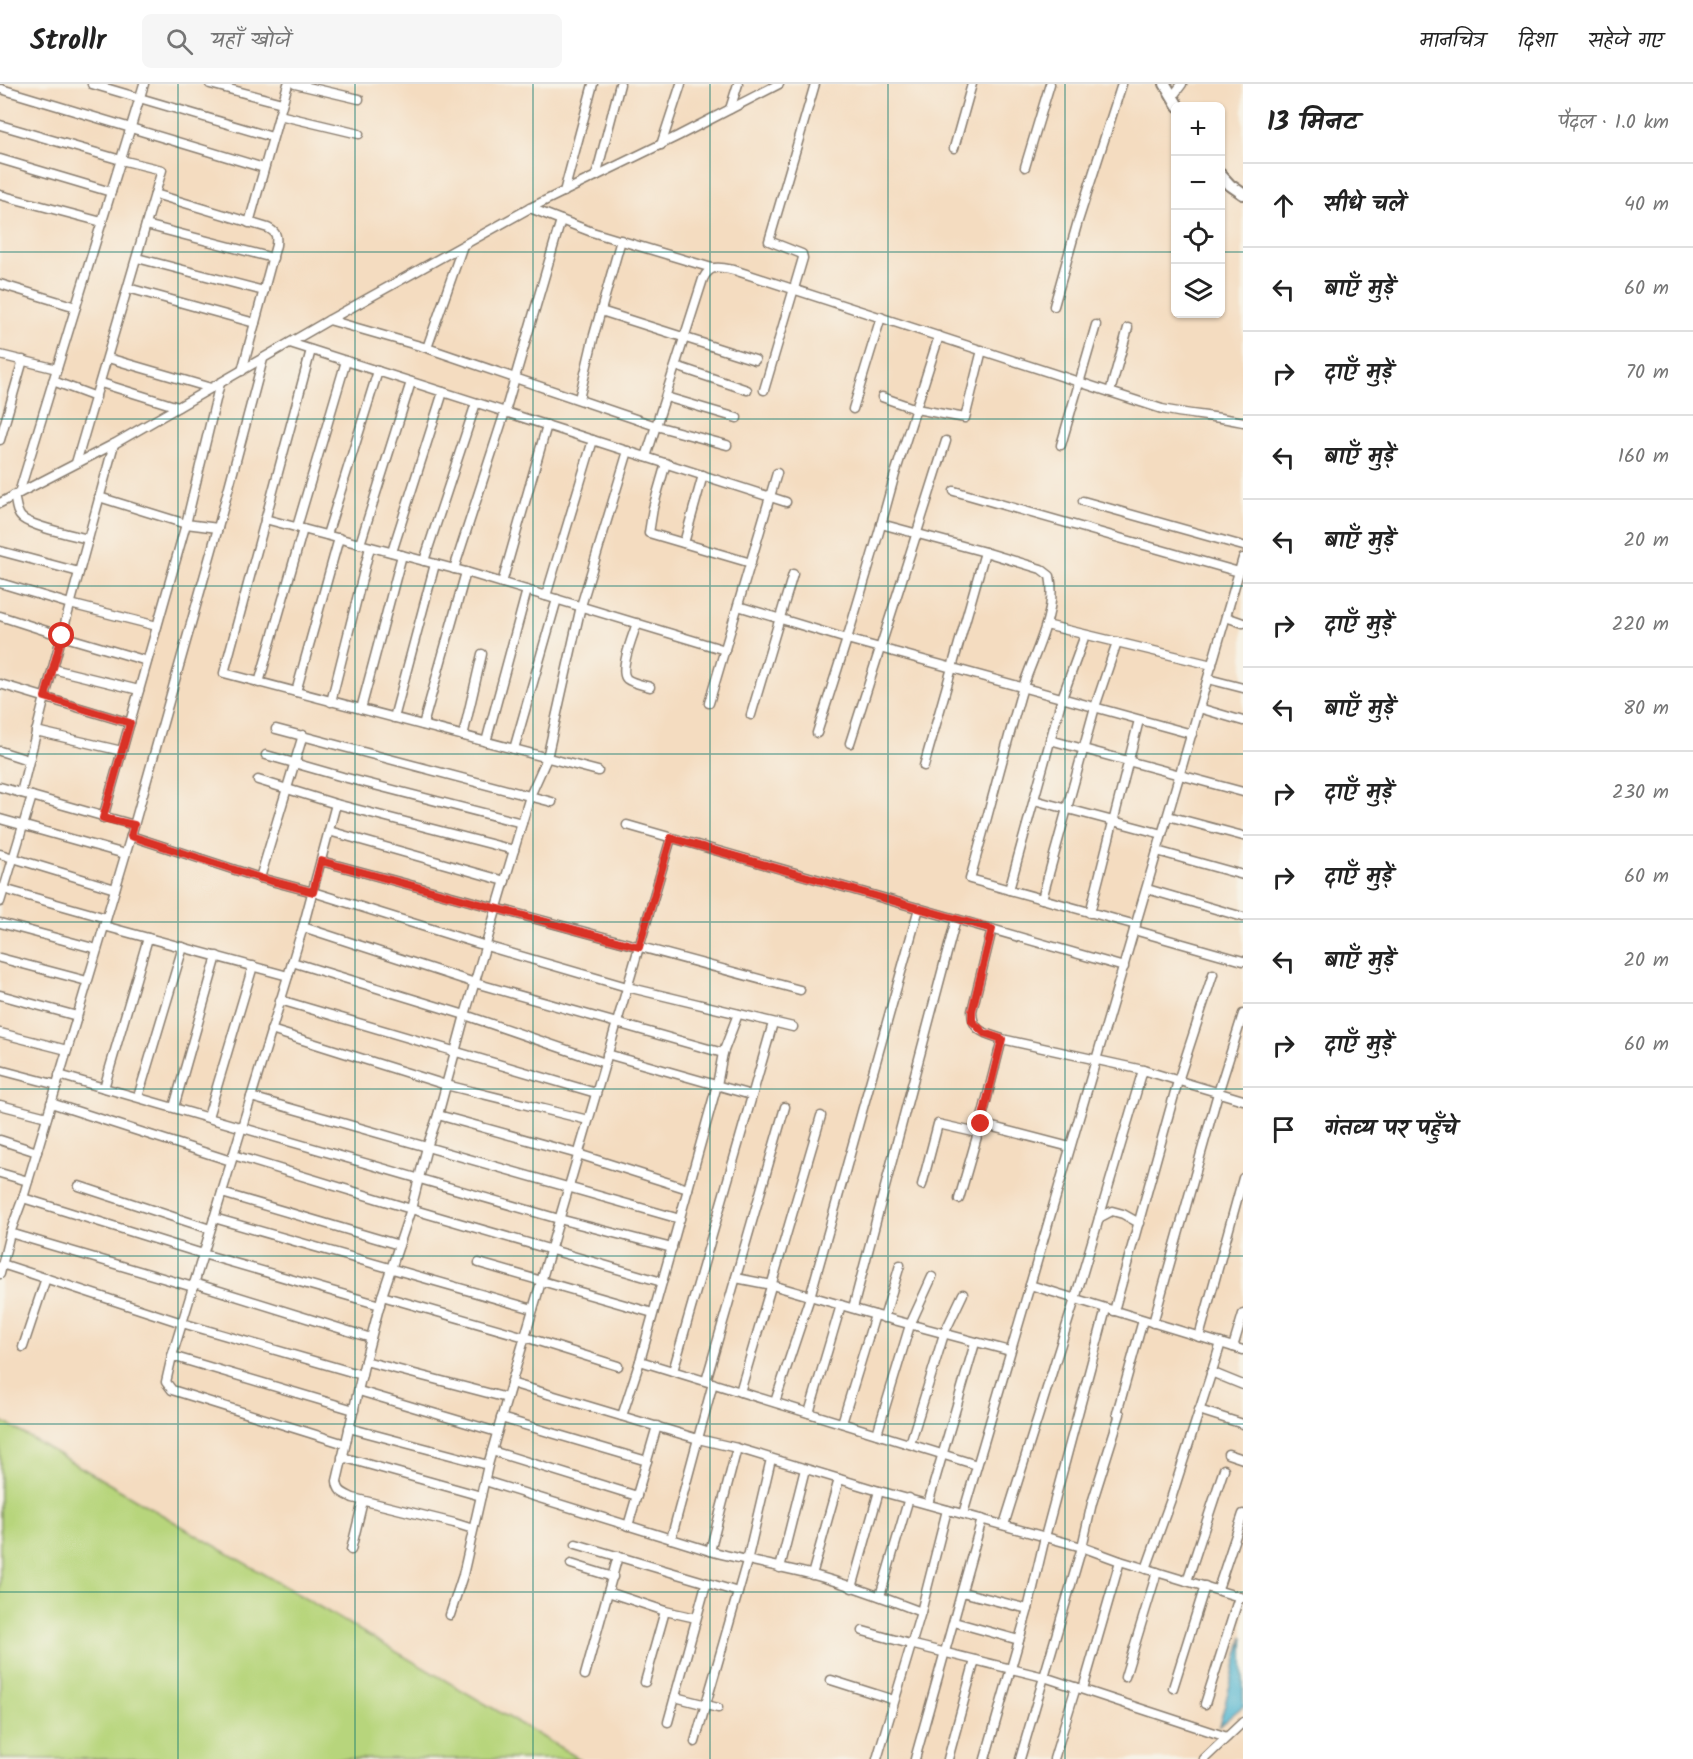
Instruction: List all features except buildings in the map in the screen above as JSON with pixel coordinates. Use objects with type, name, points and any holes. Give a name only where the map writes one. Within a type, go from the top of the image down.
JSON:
[{"type":"street","points":[[2,84],[0,90],[264,168]]},
{"type":"street","points":[[92,84],[272,137]]},
{"type":"street","points":[[88,539],[36,525],[23,519],[19,513],[16,494],[57,369],[144,84]]},
{"type":"street","points":[[210,84],[282,103]]},
{"type":"street","points":[[249,223],[288,84]]},
{"type":"street","points":[[295,84],[359,99]]},
{"type":"street","points":[[564,192],[593,84]]},
{"type":"street","points":[[596,176],[620,84]]},
{"type":"street","points":[[661,145],[681,84]]},
{"type":"street","points":[[730,109],[738,84]]},
{"type":"street","points":[[764,390],[803,258],[802,254],[769,241],[815,84]]},
{"type":"street","points":[[954,148],[972,84]]},
{"type":"street","points":[[1025,167],[1050,84]]},
{"type":"street","points":[[1053,306],[1122,84]]},
{"type":"street","points":[[1166,84],[1175,101]]},
{"type":"street","points":[[1175,101],[1182,84]]},
{"type":"street","points":[[0,503],[114,444],[530,208],[661,145],[775,85]]},
{"type":"street","points":[[279,115],[359,134]]},
{"type":"street","points":[[0,125],[162,170],[76,463]]},
{"type":"street","points":[[0,159],[111,192]]},
{"type":"street","points":[[1225,179],[1243,194]]},
{"type":"street","points":[[155,194],[249,223],[275,232],[277,236],[242,371]]},
{"type":"street","points":[[0,195],[102,222]]},
{"type":"street","points":[[530,208],[711,268],[734,270],[1110,393],[1184,414],[1222,417],[1243,422]]},
{"type":"street","points":[[454,569],[505,412],[561,220]]},
{"type":"street","points":[[146,225],[273,258]]},
{"type":"street","points":[[579,399],[621,240]]},
{"type":"street","points":[[427,348],[462,248]]},
{"type":"street","points":[[137,258],[264,291]]},
{"type":"street","points":[[646,457],[706,273],[711,268]]},
{"type":"street","points":[[0,284],[76,307]]},
{"type":"street","points":[[128,288],[255,323]]},
{"type":"street","points":[[601,311],[755,360]]},
{"type":"street","points":[[854,409],[880,317]]},
{"type":"street","points":[[329,320],[427,348],[656,426],[727,445]]},
{"type":"street","points":[[1061,445],[1096,325]]},
{"type":"street","points":[[1110,393],[1128,328]]},
{"type":"street","points":[[817,733],[939,336]]},
{"type":"street","points":[[290,343],[786,502]]},
{"type":"street","points":[[311,350],[224,674],[598,771]]},
{"type":"street","points":[[882,397],[916,409],[965,418],[982,350]]},
{"type":"street","points":[[0,355],[57,369]]},
{"type":"street","points":[[108,358],[211,388]]},
{"type":"street","points":[[0,1274],[10,1233],[23,1198],[131,836],[218,528],[262,359]]},
{"type":"street","points":[[0,440],[23,360]]},
{"type":"street","points":[[259,683],[346,361]]},
{"type":"street","points":[[676,366],[747,390]]},
{"type":"street","points":[[327,535],[378,371]]},
{"type":"street","points":[[53,381],[96,397]]},
{"type":"street","points":[[360,544],[411,382]]},
{"type":"street","points":[[101,383],[178,407]]},
{"type":"street","points":[[103,818],[186,524],[220,383]]},
{"type":"street","points":[[392,552],[442,392]]},
{"type":"street","points":[[666,397],[737,418]]},
{"type":"street","points":[[424,561],[476,403]]},
{"type":"street","points":[[502,583],[547,425]]},
{"type":"street","points":[[546,596],[593,440]]},
{"type":"street","points":[[850,743],[946,441]]},
{"type":"street","points":[[21,793],[114,444]]},
{"type":"street","points":[[473,1529],[363,1501],[340,1492],[338,1488],[342,1456],[381,1301],[411,1209],[426,1147],[438,1115],[530,796],[547,758],[581,606],[628,451]]},
{"type":"street","points":[[666,463],[653,508],[649,533],[751,563]]},
{"type":"street","points":[[709,703],[777,473]]},
{"type":"street","points":[[684,543],[703,476]]},
{"type":"street","points":[[954,491],[1239,572]]},
{"type":"street","points":[[99,497],[186,524],[218,528]]},
{"type":"street","points":[[1083,501],[1243,546]]},
{"type":"street","points":[[265,519],[466,572],[725,650]]},
{"type":"street","points":[[881,524],[1041,569],[1050,576],[1053,588],[1046,625],[1023,687],[970,879],[1090,913],[1243,961]]},
{"type":"street","points":[[296,692],[339,538]]},
{"type":"street","points":[[331,702],[370,547]]},
{"type":"street","points":[[0,551],[79,572]]},
{"type":"street","points":[[924,766],[985,552]]},
{"type":"street","points":[[362,710],[402,555]]},
{"type":"street","points":[[963,1514],[1243,558]]},
{"type":"street","points":[[394,718],[435,564]]},
{"type":"street","points":[[423,726],[466,572]]},
{"type":"street","points":[[751,715],[793,574]]},
{"type":"street","points":[[0,584],[157,626]]},
{"type":"street","points":[[486,742],[527,590]]},
{"type":"street","points":[[514,749],[557,599]]},
{"type":"street","points":[[738,606],[847,639],[1192,734]]},
{"type":"street","points":[[0,616],[147,661]]},
{"type":"street","points":[[1226,617],[1243,622]]},
{"type":"street","points":[[637,623],[627,653],[624,674],[627,679],[650,687]]},
{"type":"street","points":[[1046,625],[1212,665]]},
{"type":"street","points":[[1009,890],[1062,698],[1085,634]]},
{"type":"street","points":[[1042,899],[1095,707],[1117,642]]},
{"type":"street","points":[[463,736],[482,654]]},
{"type":"street","points":[[53,669],[139,690]]},
{"type":"street","points":[[1208,679],[1243,688]]},
{"type":"street","points":[[0,684],[130,723]]},
{"type":"street","points":[[1199,708],[1243,721]]},
{"type":"street","points":[[1090,913],[1139,720]]},
{"type":"street","points":[[276,729],[552,802]]},
{"type":"street","points":[[36,731],[122,751]]},
{"type":"street","points":[[260,878],[303,735]]},
{"type":"street","points":[[1050,740],[1243,792]]},
{"type":"street","points":[[0,751],[28,760]]},
{"type":"street","points":[[267,755],[522,823]]},
{"type":"street","points":[[258,780],[336,804],[514,850]]},
{"type":"street","points":[[0,787],[134,825]]},
{"type":"street","points":[[0,902],[2,889],[15,858],[32,796]]},
{"type":"street","points":[[1034,800],[1162,834]]},
{"type":"street","points":[[336,804],[303,927],[210,1229],[166,1382],[172,1390],[345,1444]]},
{"type":"street","points":[[1168,816],[1243,836]]},
{"type":"street","points":[[0,819],[125,855]]},
{"type":"street","points":[[627,825],[1124,967]]},
{"type":"street","points":[[329,831],[505,881]]},
{"type":"street","points":[[131,836],[260,878],[627,987],[793,1027]]},
{"type":"street","points":[[450,1615],[464,1575],[497,1432],[671,838]]},
{"type":"street","points":[[1158,851],[1243,875]]},
{"type":"street","points":[[0,854],[115,889]]},
{"type":"street","points":[[321,861],[800,990]]},
{"type":"street","points":[[2,889],[148,938],[288,975]]},
{"type":"street","points":[[1147,889],[1243,917]]},
{"type":"street","points":[[776,1402],[810,1297],[919,908]]},
{"type":"street","points":[[853,1308],[956,919]]},
{"type":"street","points":[[0,923],[97,950]]},
{"type":"street","points":[[303,927],[475,983],[723,1053]]},
{"type":"street","points":[[992,929],[972,1011],[972,1021],[984,1033],[1143,1070],[1243,1100]]},
{"type":"street","points":[[104,1088],[148,938]]},
{"type":"street","points":[[138,1097],[183,947]]},
{"type":"street","points":[[174,1107],[218,956]]},
{"type":"street","points":[[0,958],[87,981]]},
{"type":"street","points":[[292,962],[606,1058],[751,1095]]},
{"type":"street","points":[[208,1117],[253,966]]},
{"type":"street","points":[[985,1759],[1110,1310],[1139,1223],[1178,1081],[1213,974]]},
{"type":"street","points":[[0,995],[77,1016]]},
{"type":"street","points":[[280,1000],[596,1093]]},
{"type":"street","points":[[622,1416],[654,1313],[717,1085],[723,1053],[738,1014]]},
{"type":"street","points":[[1153,1323],[1218,1093],[1243,1014]]},
{"type":"street","points":[[673,1371],[773,1023]]},
{"type":"street","points":[[271,1030],[446,1084],[588,1120]]},
{"type":"street","points":[[0,1033],[67,1050]]},
{"type":"street","points":[[959,1199],[980,1128],[1002,1039]]},
{"type":"street","points":[[0,1070],[57,1084]]},
{"type":"street","points":[[1004,1525],[1076,1299],[1143,1070]]},
{"type":"street","points":[[59,1075],[559,1219],[672,1248]]},
{"type":"street","points":[[251,1097],[680,1218]]},
{"type":"street","points":[[51,1103],[232,1158],[662,1282]]},
{"type":"street","points":[[0,1105],[47,1117]]},
{"type":"street","points":[[671,1539],[698,1439],[709,1382],[736,1278],[785,1107]]},
{"type":"street","points":[[438,1115],[578,1154],[688,1189]]},
{"type":"street","points":[[740,1392],[821,1116]]},
{"type":"street","points":[[922,1185],[938,1124],[980,1128],[1070,1147]]},
{"type":"street","points":[[0,1140],[36,1152]]},
{"type":"street","points":[[0,1173],[28,1181]]},
{"type":"street","points":[[1199,1337],[1243,1178]]},
{"type":"street","points":[[79,1186],[210,1229]]},
{"type":"street","points":[[222,1193],[399,1245]]},
{"type":"street","points":[[23,1198],[203,1254],[525,1337],[618,1366]]},
{"type":"street","points":[[1099,1218],[1112,1211],[1139,1223]]},
{"type":"street","points":[[214,1218],[533,1309]]},
{"type":"street","points":[[10,1233],[371,1338]]},
{"type":"street","points":[[479,1263],[654,1313]]},
{"type":"street","points":[[2,1264],[182,1323],[362,1375]]},
{"type":"street","points":[[842,1423],[900,1265]]},
{"type":"street","points":[[878,1434],[910,1325],[932,1277]]},
{"type":"street","points":[[23,1347],[46,1278]]},
{"type":"street","points":[[736,1278],[772,1285],[879,1317],[1010,1351]]},
{"type":"street","points":[[1030,1286],[1243,1350]]},
{"type":"street","points":[[910,1444],[944,1334],[963,1294]]},
{"type":"street","points":[[809,1413],[841,1305]]},
{"type":"street","points":[[1233,1347],[1243,1314]]},
{"type":"street","points":[[1020,1759],[1082,1547],[1143,1320]]},
{"type":"street","points":[[928,1504],[975,1343]]},
{"type":"street","points":[[1146,1569],[1221,1343]]},
{"type":"street","points":[[172,1356],[354,1410]]},
{"type":"street","points":[[365,1361],[507,1398]]},
{"type":"street","points":[[640,1361],[977,1465]]},
{"type":"street","points":[[1211,1372],[1243,1384]]},
{"type":"street","points":[[511,1383],[879,1491],[1082,1547],[1120,1561],[1241,1597],[1205,1704]]},
{"type":"street","points":[[359,1391],[497,1432]]},
{"type":"street","points":[[1199,1410],[1243,1424]]},
{"type":"street","points":[[501,1418],[647,1461]]},
{"type":"street","points":[[628,1526],[657,1426]]},
{"type":"street","points":[[349,1428],[488,1465]]},
{"type":"street","points":[[710,1551],[737,1449]]},
{"type":"street","points":[[492,1451],[637,1496]]},
{"type":"street","points":[[1228,1454],[1243,1459]]},
{"type":"street","points":[[342,1456],[481,1496]]},
{"type":"street","points":[[695,1742],[747,1561],[771,1459]]},
{"type":"street","points":[[780,1568],[805,1469]]},
{"type":"street","points":[[1187,1581],[1224,1469]]},
{"type":"street","points":[[812,1575],[839,1479]]},
{"type":"street","points":[[485,1481],[710,1551],[812,1575],[880,1596],[921,1612]]},
{"type":"street","points":[[852,1588],[879,1491]]},
{"type":"street","points":[[880,1596],[909,1498]]},
{"type":"street","points":[[351,1550],[363,1501]]},
{"type":"street","points":[[877,1759],[921,1612],[947,1510]]},
{"type":"street","points":[[1218,1589],[1243,1514]]},
{"type":"street","points":[[915,1759],[982,1519]]},
{"type":"street","points":[[576,1544],[738,1592]]},
{"type":"street","points":[[585,1675],[618,1556]]},
{"type":"street","points":[[1054,1759],[1120,1561]]},
{"type":"street","points":[[571,1564],[613,1577]]},
{"type":"street","points":[[1125,1677],[1157,1572]]},
{"type":"street","points":[[668,1722],[706,1584]]},
{"type":"street","points":[[1173,1688],[1205,1586]]},
{"type":"street","points":[[609,1592],[665,1611],[696,1618]]},
{"type":"street","points":[[962,1592],[1028,1610]]},
{"type":"street","points":[[645,1682],[665,1611]]},
{"type":"street","points":[[954,1622],[1019,1640]]},
{"type":"street","points":[[862,1631],[1044,1677],[1230,1734],[1243,1734]]},
{"type":"street","points":[[948,1759],[975,1660]]},
{"type":"street","points":[[831,1680],[894,1700]]},
{"type":"street","points":[[675,1697],[718,1708]]},
{"type":"street","points":[[1204,1759],[1243,1722]]},
{"type":"green space","points":[[0,1420],[580,1759],[0,1759]]},
{"type":"water","points":[[1243,1637],[1243,1706],[1219,1726]]},
{"type":"route","points":[[62,636],[45,697],[130,723],[103,818],[134,825],[131,836],[260,878],[313,892],[321,861],[639,947],[671,838],[992,929],[972,1011],[972,1021],[984,1033],[1002,1039],[981,1124]]}]
